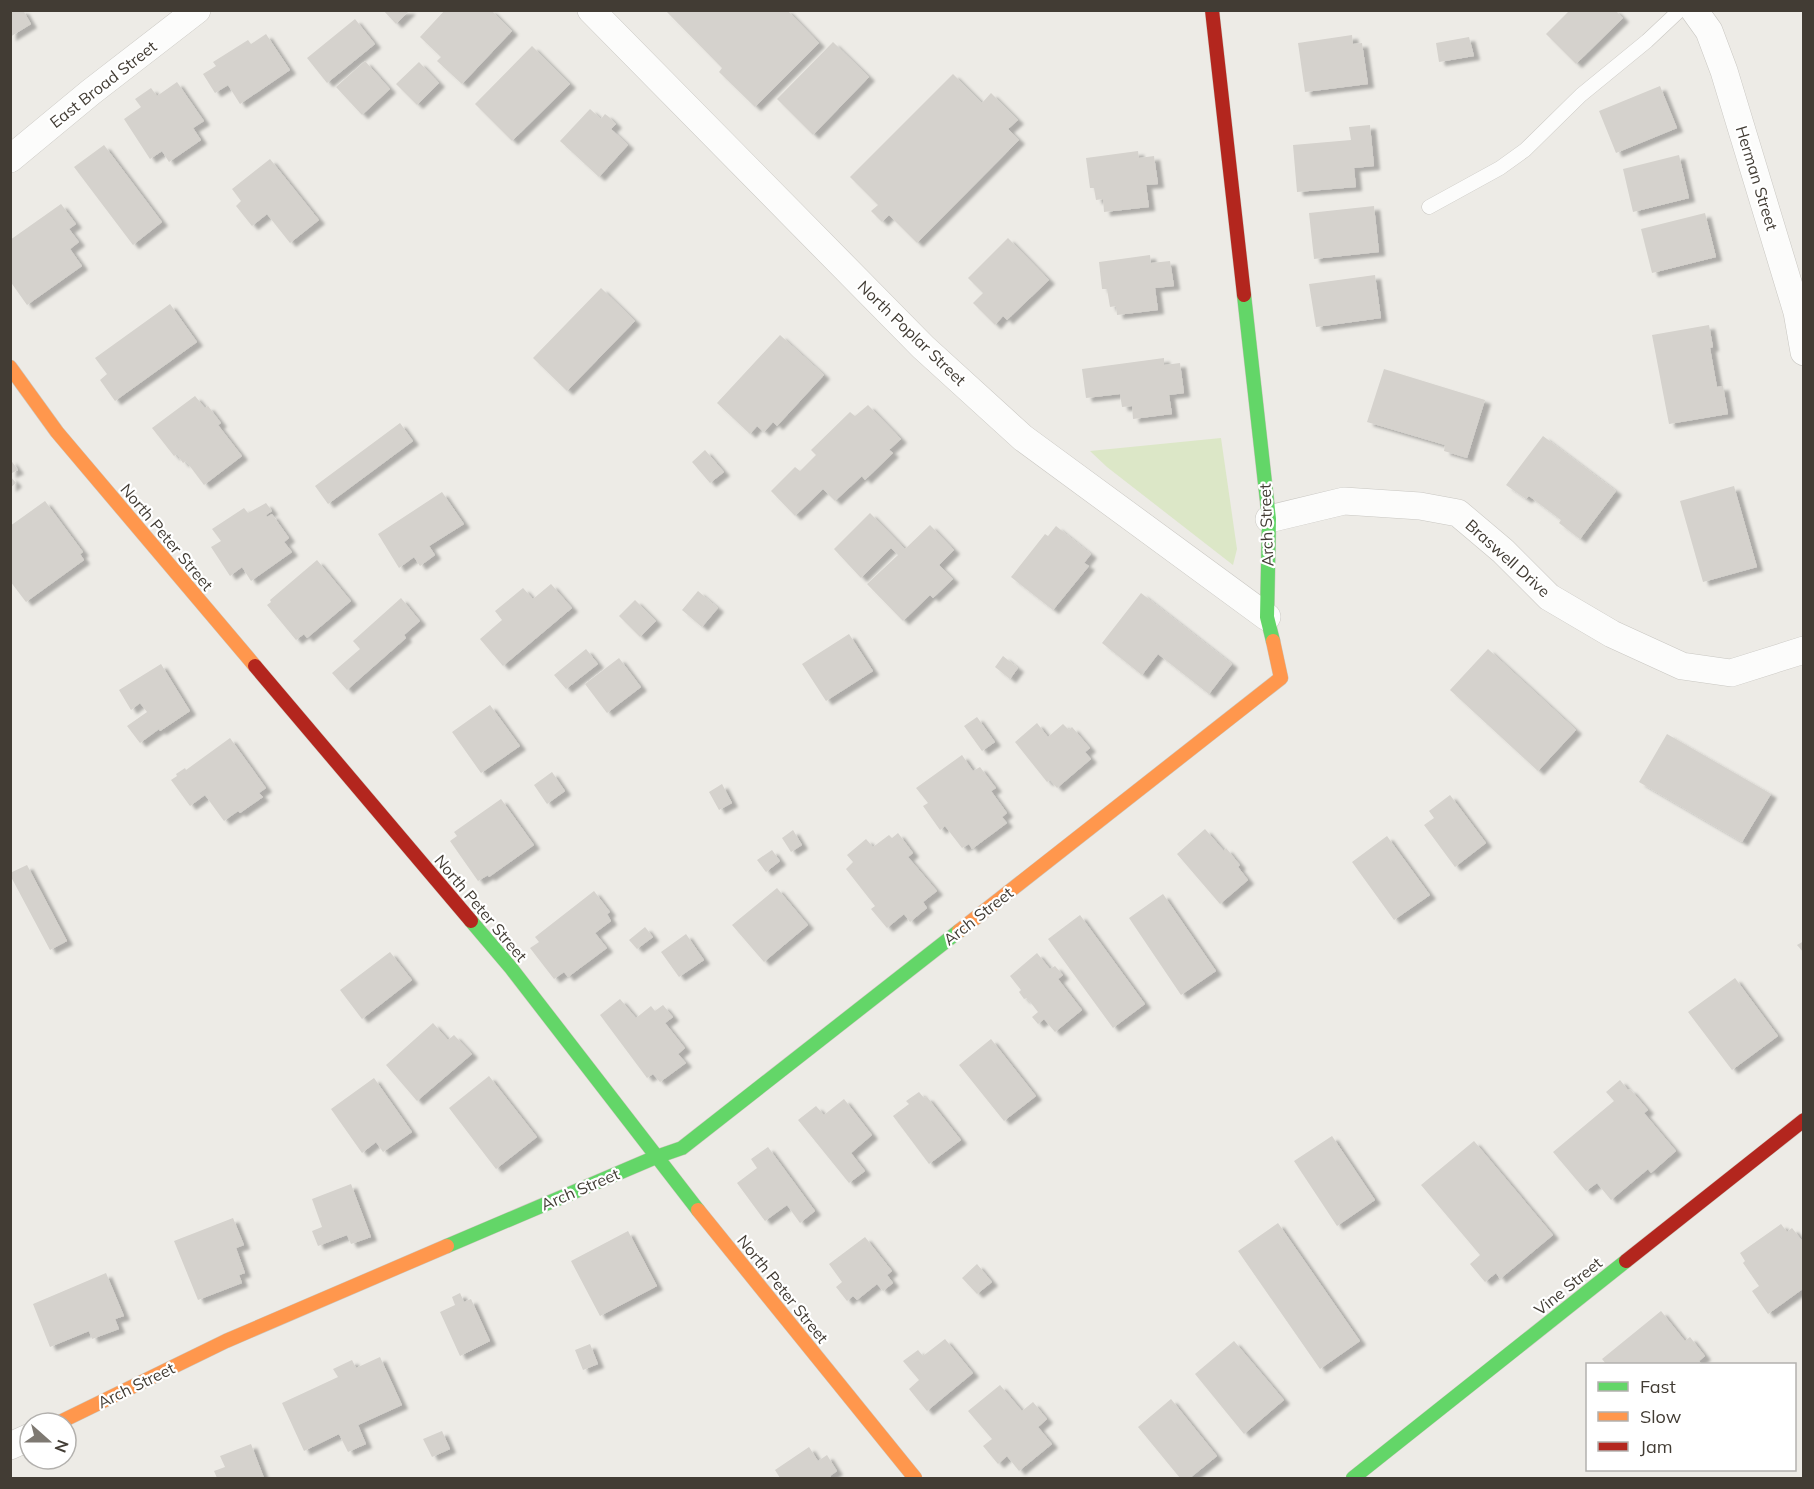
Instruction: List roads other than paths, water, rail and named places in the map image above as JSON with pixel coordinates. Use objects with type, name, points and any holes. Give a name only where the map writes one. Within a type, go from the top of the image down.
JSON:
[{"type":"street","name":"East Broad Street","points":[[10,159],[91,92],[197,10]]},
{"type":"street","name":"North Poplar Street","points":[[591,10],[923,347],[1023,438],[1267,617]]},
{"type":"street","name":"Arch Street","points":[[78,1413],[226,1341],[656,1157],[682,1148],[1281,678],[1267,617],[1269,519],[1212,10]]},
{"type":"street","name":"Herman Street","points":[[1694,10],[1709,31],[1724,71],[1797,312],[1803,352]]},
{"type":"street","name":"North Peter Street","points":[[10,368],[57,432],[511,968],[656,1157],[915,1479]]},
{"type":"street","name":"Braswell Drive","points":[[1269,519],[1344,501],[1420,506],[1458,513],[1503,551],[1549,597],[1612,634],[1682,666],[1731,673],[1803,650]]},
{"type":"street","name":"Vine Street","points":[[1353,1479],[1803,1119]]},
{"type":"lane","points":[[1429,207],[1500,168],[1525,150],[1581,96],[1680,10]]}]
